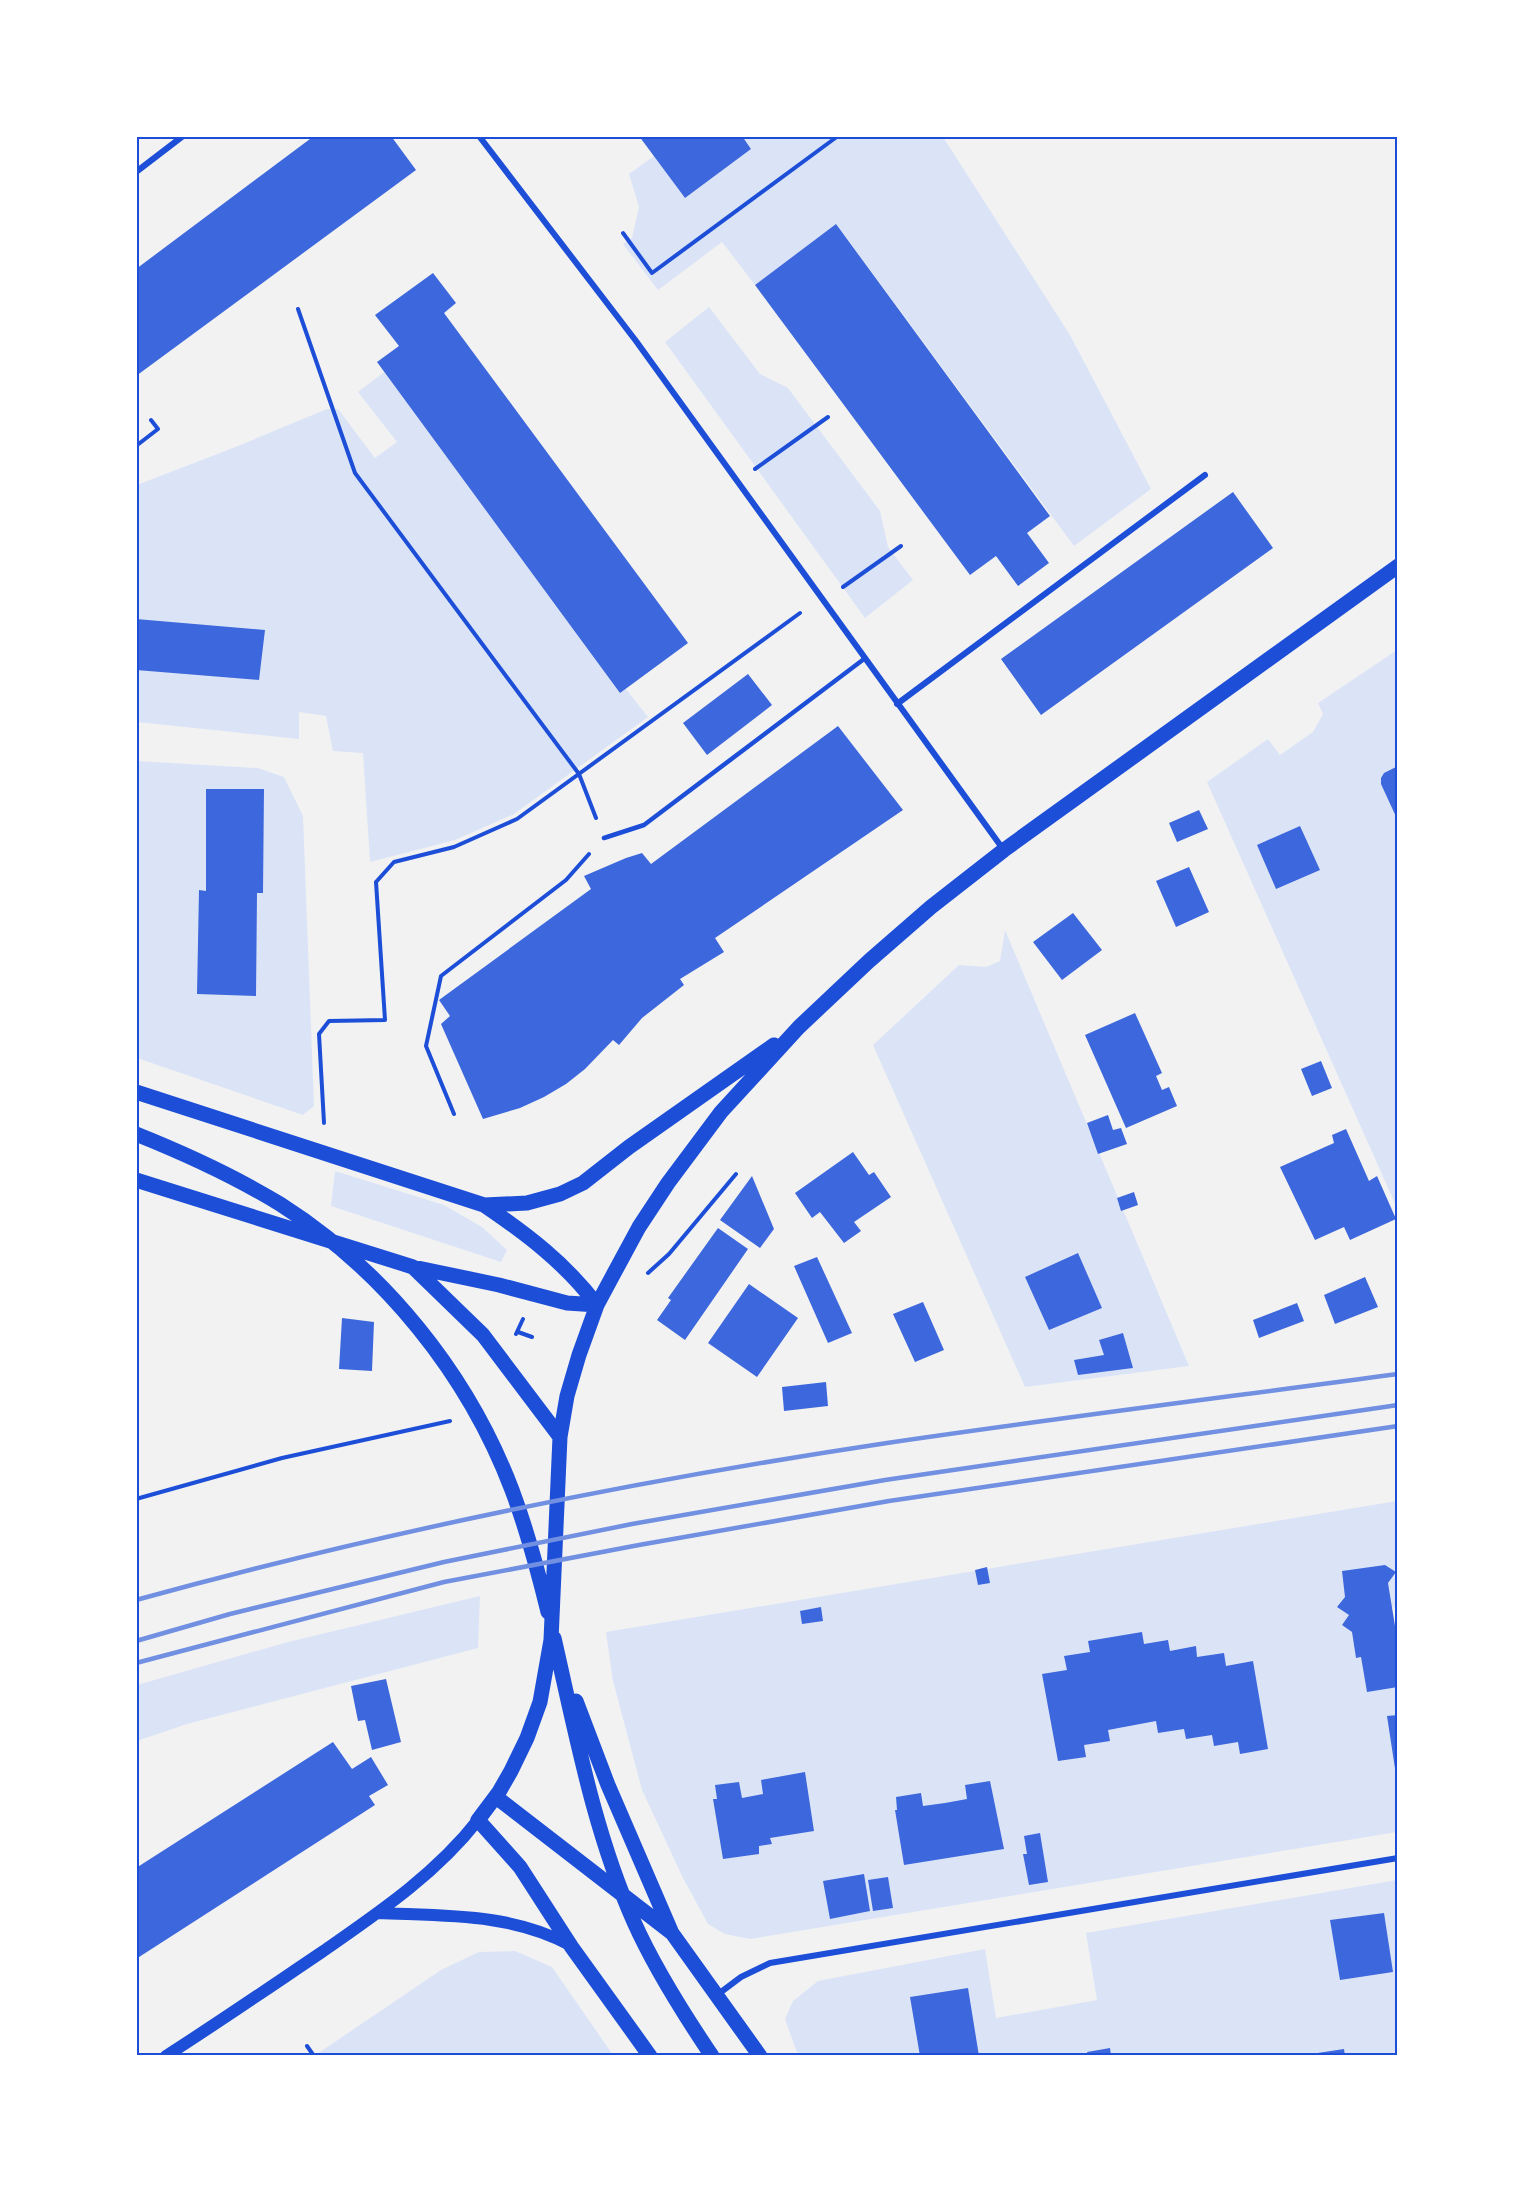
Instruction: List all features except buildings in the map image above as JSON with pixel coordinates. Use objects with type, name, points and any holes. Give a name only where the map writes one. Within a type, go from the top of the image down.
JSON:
[{"type":"main road","points":[[166,2055],[231,2014],[378,1913],[440,1862],[496,1797],[527,1738],[540,1702],[551,1640],[560,1437],[568,1392],[579,1354],[597,1305],[639,1227],[668,1183],[721,1112],[799,1027],[895,938],[1004,850],[1398,566]]},
{"type":"main road","points":[[484,1205],[527,1203],[560,1194],[583,1183],[629,1147],[799,1027]]},
{"type":"main road","points":[[136,1092],[484,1205],[523,1232],[549,1254],[577,1279],[597,1305]]},
{"type":"main road","points":[[136,1134],[195,1158],[239,1180],[281,1205],[322,1234],[361,1267],[407,1315],[436,1352],[466,1397],[502,1466],[528,1539],[549,1616],[598,1826],[615,1876],[635,1924],[656,1965],[712,2055]]},
{"type":"main road","points":[[136,1180],[413,1267],[567,1302],[597,1305]]},
{"type":"main road","points":[[413,1267],[483,1335],[560,1437]]},
{"type":"main road","points":[[551,1640],[608,1785],[672,1933],[760,2055]]},
{"type":"main road","points":[[496,1797],[672,1933]]},
{"type":"main road","points":[[478,1820],[519,1867],[571,1946],[650,2055]]},
{"type":"main road","points":[[378,1913],[495,1920],[535,1929],[571,1946]]},
{"type":"street","points":[[136,171],[183,136]]},
{"type":"street","points":[[480,136],[636,341],[1004,850]]},
{"type":"street","points":[[897,704],[1205,475]]},
{"type":"street","points":[[717,1995],[741,1977],[770,1963],[1398,1858]]},
{"type":"lane","points":[[604,838],[644,825],[864,659]]},
{"type":"path","points":[[623,233],[652,273],[838,136]]},
{"type":"path","points":[[297,309],[355,473],[579,774],[604,838],[566,880],[441,976],[426,1046],[454,1114]]},
{"type":"path","points":[[750,472],[828,417]]},
{"type":"path","points":[[136,446],[158,429],[151,420]]},
{"type":"path","points":[[838,590],[901,546]]},
{"type":"path","points":[[325,1131],[320,1034],[329,1021],[385,1020],[376,882],[394,862],[454,847],[517,819],[800,613]]},
{"type":"path","points":[[644,1277],[669,1254],[736,1174]]},
{"type":"path","points":[[509,1339],[518,1332],[524,1316]]},
{"type":"path","points":[[518,1332],[532,1337]]},
{"type":"path","points":[[136,1499],[282,1458],[446,1423],[456,1418]]},
{"type":"path","points":[[307,2046],[314,2055]]},
{"type":"shaded area","points":[[742,137],[943,137],[1070,335],[1151,489],[1074,546],[836,224],[755,285],[722,242],[658,290],[623,244],[632,238],[639,207],[629,174],[654,156],[685,198],[751,149]]},
{"type":"shaded area","points":[[709,307],[760,374],[788,388],[880,511],[888,547],[913,580],[865,618],[665,342]]},
{"type":"shaded area","points":[[384,372],[510,542],[648,717],[514,814],[455,840],[370,862],[363,753],[333,751],[326,716],[299,712],[299,739],[137,722],[137,485],[327,409],[338,409],[375,458],[397,442],[358,392]]},
{"type":"shaded area","points":[[1397,650],[1397,1208],[1207,782],[1268,739],[1280,755],[1313,732],[1323,714],[1318,703]]},
{"type":"shaded area","points":[[137,761],[258,768],[284,777],[303,816],[314,1106],[303,1115],[137,1058]]},
{"type":"shaded area","points":[[1005,930],[1189,1366],[1025,1387],[873,1045],[959,965],[986,967],[1000,961]]},
{"type":"shaded area","points":[[335,1171],[444,1205],[482,1227],[507,1250],[501,1262],[331,1206]]},
{"type":"shaded area","points":[[1397,1501],[1397,1607],[1349,1615],[1342,1625],[1352,1632],[1356,1658],[1361,1657],[1367,1691],[1397,1687],[1397,1832],[750,1939],[725,1934],[708,1924],[683,1878],[642,1790],[613,1681],[606,1632]]},
{"type":"shaded area","points":[[480,1596],[478,1648],[187,1724],[137,1741],[137,1685],[288,1642]]},
{"type":"shaded area","points":[[1397,1880],[1397,2055],[800,2055],[785,2019],[793,2001],[818,1981],[985,1949],[996,2018],[1097,2000],[1086,1933]]},
{"type":"shaded area","points":[[515,1951],[552,1967],[613,2055],[314,2056],[441,1970],[479,1952]]},
{"type":"railway","points":[[136,1600],[415,1530],[603,1491],[887,1443],[1398,1374]]},
{"type":"railway","points":[[136,1641],[230,1614],[444,1562],[632,1524],[885,1480],[1398,1405]]},
{"type":"railway","points":[[136,1663],[444,1582],[639,1545],[889,1501],[1398,1426]]}]
